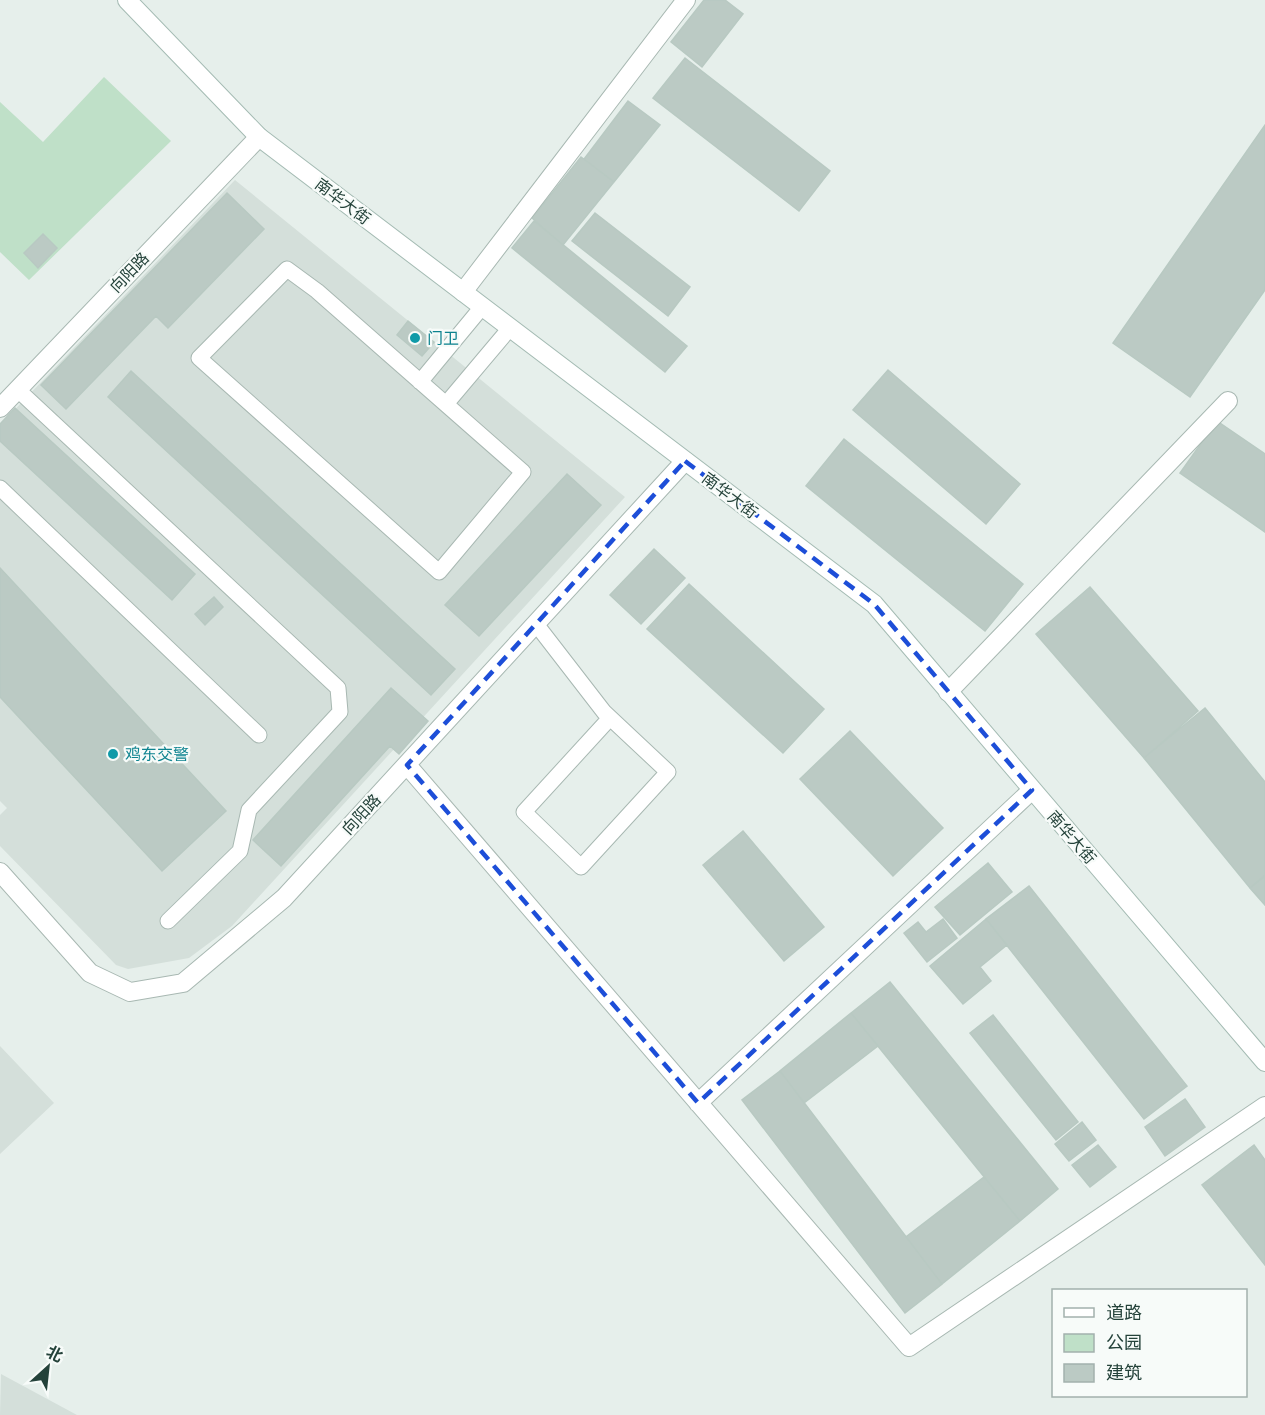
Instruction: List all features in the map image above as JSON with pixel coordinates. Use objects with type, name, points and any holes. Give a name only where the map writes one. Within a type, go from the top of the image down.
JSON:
[{"type":"street","name":"南华大街","points":[[127,0],[259,137],[874,604],[1265,1062]]},
{"type":"street","points":[[463,292],[686,0]]},
{"type":"street","name":"向阳路","points":[[0,408],[259,137]]},
{"type":"street","points":[[948,692],[1228,401]]},
{"type":"street","name":"向阳路","points":[[0,872],[90,973],[130,992],[183,983],[284,898],[685,461]]},
{"type":"street","points":[[406,765],[909,1347],[1265,1106]]},
{"type":"street","points":[[698,1103],[1032,790]]},
{"type":"lane","points":[[287,269],[316,291],[446,404],[523,472],[439,572],[199,358],[287,269]]},
{"type":"lane","points":[[420,382],[482,307]]},
{"type":"lane","points":[[446,404],[510,328]]},
{"type":"lane","points":[[17,389],[338,688],[340,712],[249,810],[240,851],[168,921]]},
{"type":"lane","points":[[0,488],[259,735]]},
{"type":"lane","points":[[536,624],[610,718],[668,772],[581,867],[525,812],[610,718]]},
{"type":"highlighted area","points":[[685,461],[874,604],[1032,790],[698,1103],[407,765]]},
{"type":"shaded area","points":[[235,180],[625,497],[232,926],[189,958],[128,969],[116,965],[0,846],[0,815],[7,808],[0,801],[0,425]]},
{"type":"shaded area","points":[[0,1046],[54,1103],[0,1154]]},
{"type":"shaded area","points":[[1,1374],[77,1415],[0,1415]]},
{"type":"green space","points":[[104,77],[171,141],[29,280],[0,252],[0,102],[43,142]]},
{"type":"building","points":[[704,0],[725,0],[743,14],[702,67],[671,42]]},
{"type":"building","points":[[685,58],[830,171],[799,211],[653,98]]},
{"type":"building","points":[[628,101],[660,125],[614,182],[584,159]]},
{"type":"building","points":[[1265,125],[1265,290],[1190,397],[1113,343]]},
{"type":"building","points":[[581,157],[614,182],[563,245],[532,218]]},
{"type":"building","points":[[227,193],[264,229],[168,328],[156,316],[66,409],[41,385]]},
{"type":"building","points":[[595,213],[690,287],[668,316],[572,241]]},
{"type":"building","points":[[534,221],[687,346],[665,372],[512,248]]},
{"type":"building","points":[[43,234],[57,248],[38,268],[24,253]]},
{"type":"building","name":"门卫","points":[[408,321],[434,342],[422,356],[397,335]]},
{"type":"building","points":[[888,370],[1020,484],[986,524],[853,410]]},
{"type":"building","points":[[131,371],[455,669],[431,695],[108,397]]},
{"type":"building","points":[[15,408],[195,574],[172,600],[0,441],[0,424]]},
{"type":"building","points":[[1217,421],[1265,454],[1265,532],[1180,473]]},
{"type":"building","points":[[844,439],[1023,584],[985,631],[806,486]]},
{"type":"building","points":[[567,474],[601,505],[479,636],[445,605]]},
{"type":"building","points":[[654,549],[685,578],[641,624],[610,595]]},
{"type":"building","name":"鸡东交警","points":[[0,568],[226,811],[162,871],[0,697]]},
{"type":"building","points":[[689,584],[824,709],[783,753],[647,629]]},
{"type":"building","points":[[1090,587],[1198,711],[1144,758],[1036,634]]},
{"type":"building","points":[[214,597],[223,607],[205,625],[195,614]]},
{"type":"building","points":[[391,688],[428,721],[399,754],[390,746],[281,866],[253,840]]},
{"type":"building","points":[[1205,708],[1265,782],[1265,876],[1250,888],[1144,758]]},
{"type":"building","points":[[850,731],[943,828],[893,876],[800,779]]},
{"type":"building","points":[[743,831],[824,927],[784,961],[703,865]]},
{"type":"building","points":[[988,863],[1012,892],[960,935],[935,907]]},
{"type":"building","points":[[1265,875],[1265,905],[1250,888]]},
{"type":"building","points":[[1029,886],[1187,1086],[1144,1119],[986,919]]},
{"type":"building","points":[[943,919],[957,938],[927,962],[904,933],[918,922],[926,932]]},
{"type":"building","points":[[986,919],[1007,945],[980,967],[991,981],[963,1004],[930,966]]},
{"type":"building","points":[[890,982],[1058,1189],[1020,1221],[851,1013]]},
{"type":"building","points":[[851,1013],[878,1046],[804,1103],[780,1071]]},
{"type":"building","points":[[993,1015],[1078,1122],[1056,1140],[970,1033]]},
{"type":"building","points":[[780,1071],[942,1284],[905,1313],[742,1100]]},
{"type":"building","points":[[1185,1099],[1205,1127],[1165,1156],[1145,1127]]},
{"type":"building","points":[[1082,1122],[1096,1140],[1069,1161],[1055,1144]]},
{"type":"building","points":[[1098,1145],[1116,1167],[1090,1187],[1072,1165]]},
{"type":"building","points":[[1254,1145],[1265,1160],[1265,1265],[1202,1185]]},
{"type":"building","points":[[984,1177],[1020,1221],[942,1284],[906,1237]]},
{"type":"place","name":"门卫","points":[[415,338]]},
{"type":"place","name":"鸡东交警","points":[[113,754]]}]
